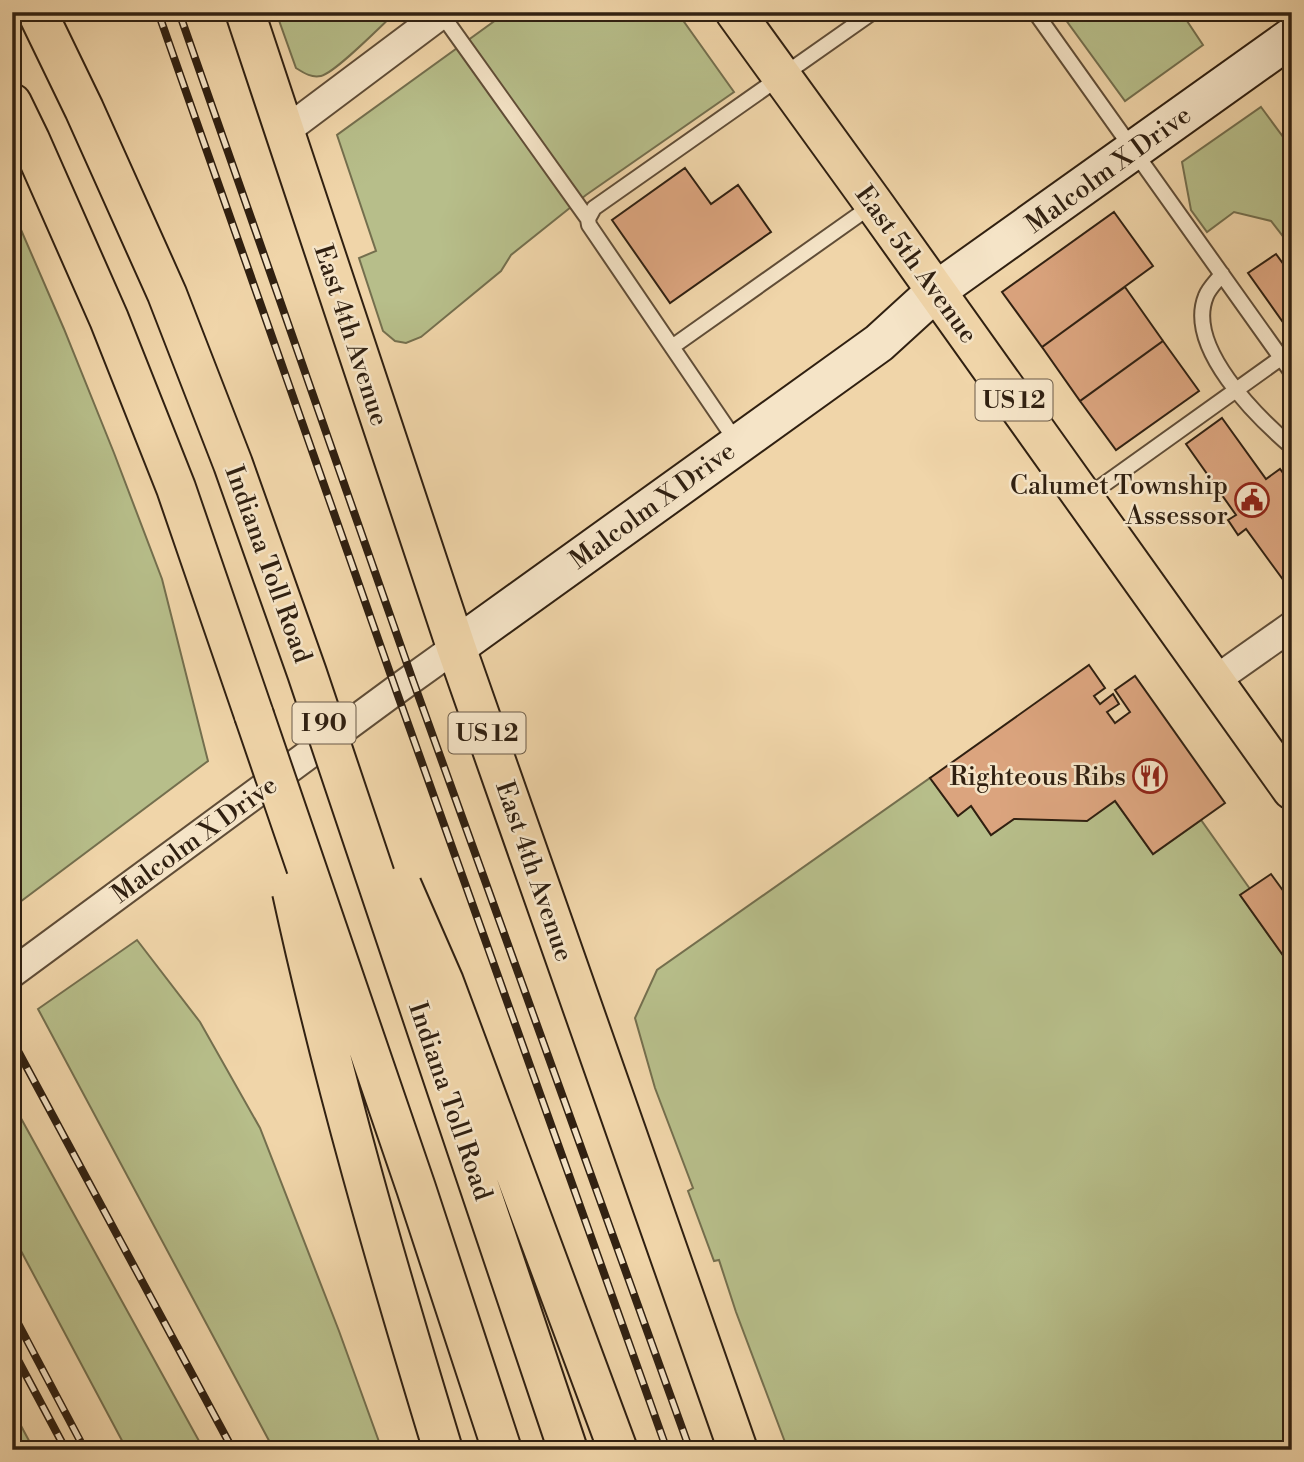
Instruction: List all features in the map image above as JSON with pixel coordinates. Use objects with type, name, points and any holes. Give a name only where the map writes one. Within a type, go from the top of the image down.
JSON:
[{"type":"main road","name":"Indiana Toll Road","points":[[37,12],[85,109],[167,294],[233,464],[307,673],[568,1450]]},
{"type":"main road","name":"East 4th Avenue","points":[[245,12],[456,647],[738,1450]]},
{"type":"main road","name":"East 5th Avenue","points":[[735,12],[1292,790]]},
{"type":"main road","name":"I 90","points":[[12,103],[118,343],[176,488],[416,1188],[502,1450]]},
{"type":"main road","points":[[307,673],[444,982],[618,1450]]},
{"type":"main road","points":[[254,715],[314,993],[401,1313],[443,1450]]},
{"type":"street","points":[[284,132],[442,13]]},
{"type":"street","name":"Malcolm X Drive","points":[[12,973],[396,690],[879,343],[936,291],[1292,37]]},
{"type":"street","points":[[1214,681],[1292,626]]},
{"type":"lane","points":[[588,219],[594,208],[873,12]]},
{"type":"lane","points":[[1035,12],[1222,274],[1286,354],[1292,373]]},
{"type":"lane","points":[[442,13],[588,219],[589,225],[738,444]]},
{"type":"lane","points":[[672,347],[874,204]]},
{"type":"lane","points":[[1222,274],[1206,296],[1203,315],[1208,348],[1236,390],[1270,428],[1292,447]]},
{"type":"lane","points":[[1085,499],[1286,354]]},
{"type":"green space","points":[[276,12],[396,12],[337,67],[317,76],[308,75],[296,68]]},
{"type":"green space","points":[[507,12],[677,12],[734,92],[586,195],[511,255],[501,271],[421,337],[406,343],[395,341],[383,331],[359,258],[376,251],[337,135]]},
{"type":"green space","points":[[1060,12],[1181,12],[1203,45],[1125,101]]},
{"type":"green space","points":[[1261,107],[1292,149],[1292,248],[1271,221],[1234,212],[1207,232],[1191,210],[1182,162]]},
{"type":"green space","points":[[12,209],[64,329],[162,579],[208,761],[12,908]]},
{"type":"green space","points":[[930,778],[957,815],[971,806],[991,835],[1014,819],[1115,801],[1153,854],[1201,820],[1250,889],[1241,896],[1292,968],[1292,1442],[1278,1450],[788,1450],[719,1260],[714,1261],[688,1191],[693,1188],[655,1088],[635,1018],[657,970]]},
{"type":"green space","points":[[137,940],[200,1022],[260,1128],[382,1450],[274,1450],[38,1009]]},
{"type":"green space","points":[[12,1102],[204,1450],[127,1450],[12,1234]]},
{"type":"green space","points":[[12,1409],[34,1450],[12,1450]]},
{"type":"building","points":[[685,168],[711,204],[738,185],[771,232],[670,303],[612,220]]},
{"type":"building","points":[[1114,212],[1153,266],[1042,347],[1002,292]]},
{"type":"building","points":[[1276,254],[1292,276],[1292,325],[1287,328],[1248,273]]},
{"type":"building","points":[[1125,287],[1163,341],[1080,401],[1042,347]]},
{"type":"building","points":[[1163,341],[1199,391],[1116,450],[1080,401]]},
{"type":"building","points":[[1222,418],[1266,479],[1280,469],[1292,485],[1292,576],[1284,581],[1246,529],[1238,535],[1228,520],[1236,515],[1186,444]]},
{"type":"building","points":[[1089,665],[1105,688],[1094,696],[1100,704],[1113,694],[1119,704],[1107,712],[1115,723],[1130,712],[1115,690],[1135,676],[1225,803],[1153,854],[1115,801],[1087,821],[1014,819],[991,835],[971,806],[958,816],[930,778]]},
{"type":"building","points":[[1271,874],[1292,903],[1292,968],[1240,895]]},
{"type":"building","points":[[1292,1442],[1292,1450],[1278,1450]]},
{"type":"railway","points":[[158,12],[667,1450]]},
{"type":"railway","points":[[179,12],[412,678],[690,1450]]},
{"type":"railway","points":[[12,1040],[233,1450]]},
{"type":"railway","points":[[12,1312],[85,1450]]},
{"type":"railway","points":[[12,1349],[66,1450]]},
{"type":"place","name":"Calumet Township Assessor","points":[[1252,500]]},
{"type":"place","name":"Righteous Ribs","points":[[1150,776]]}]
